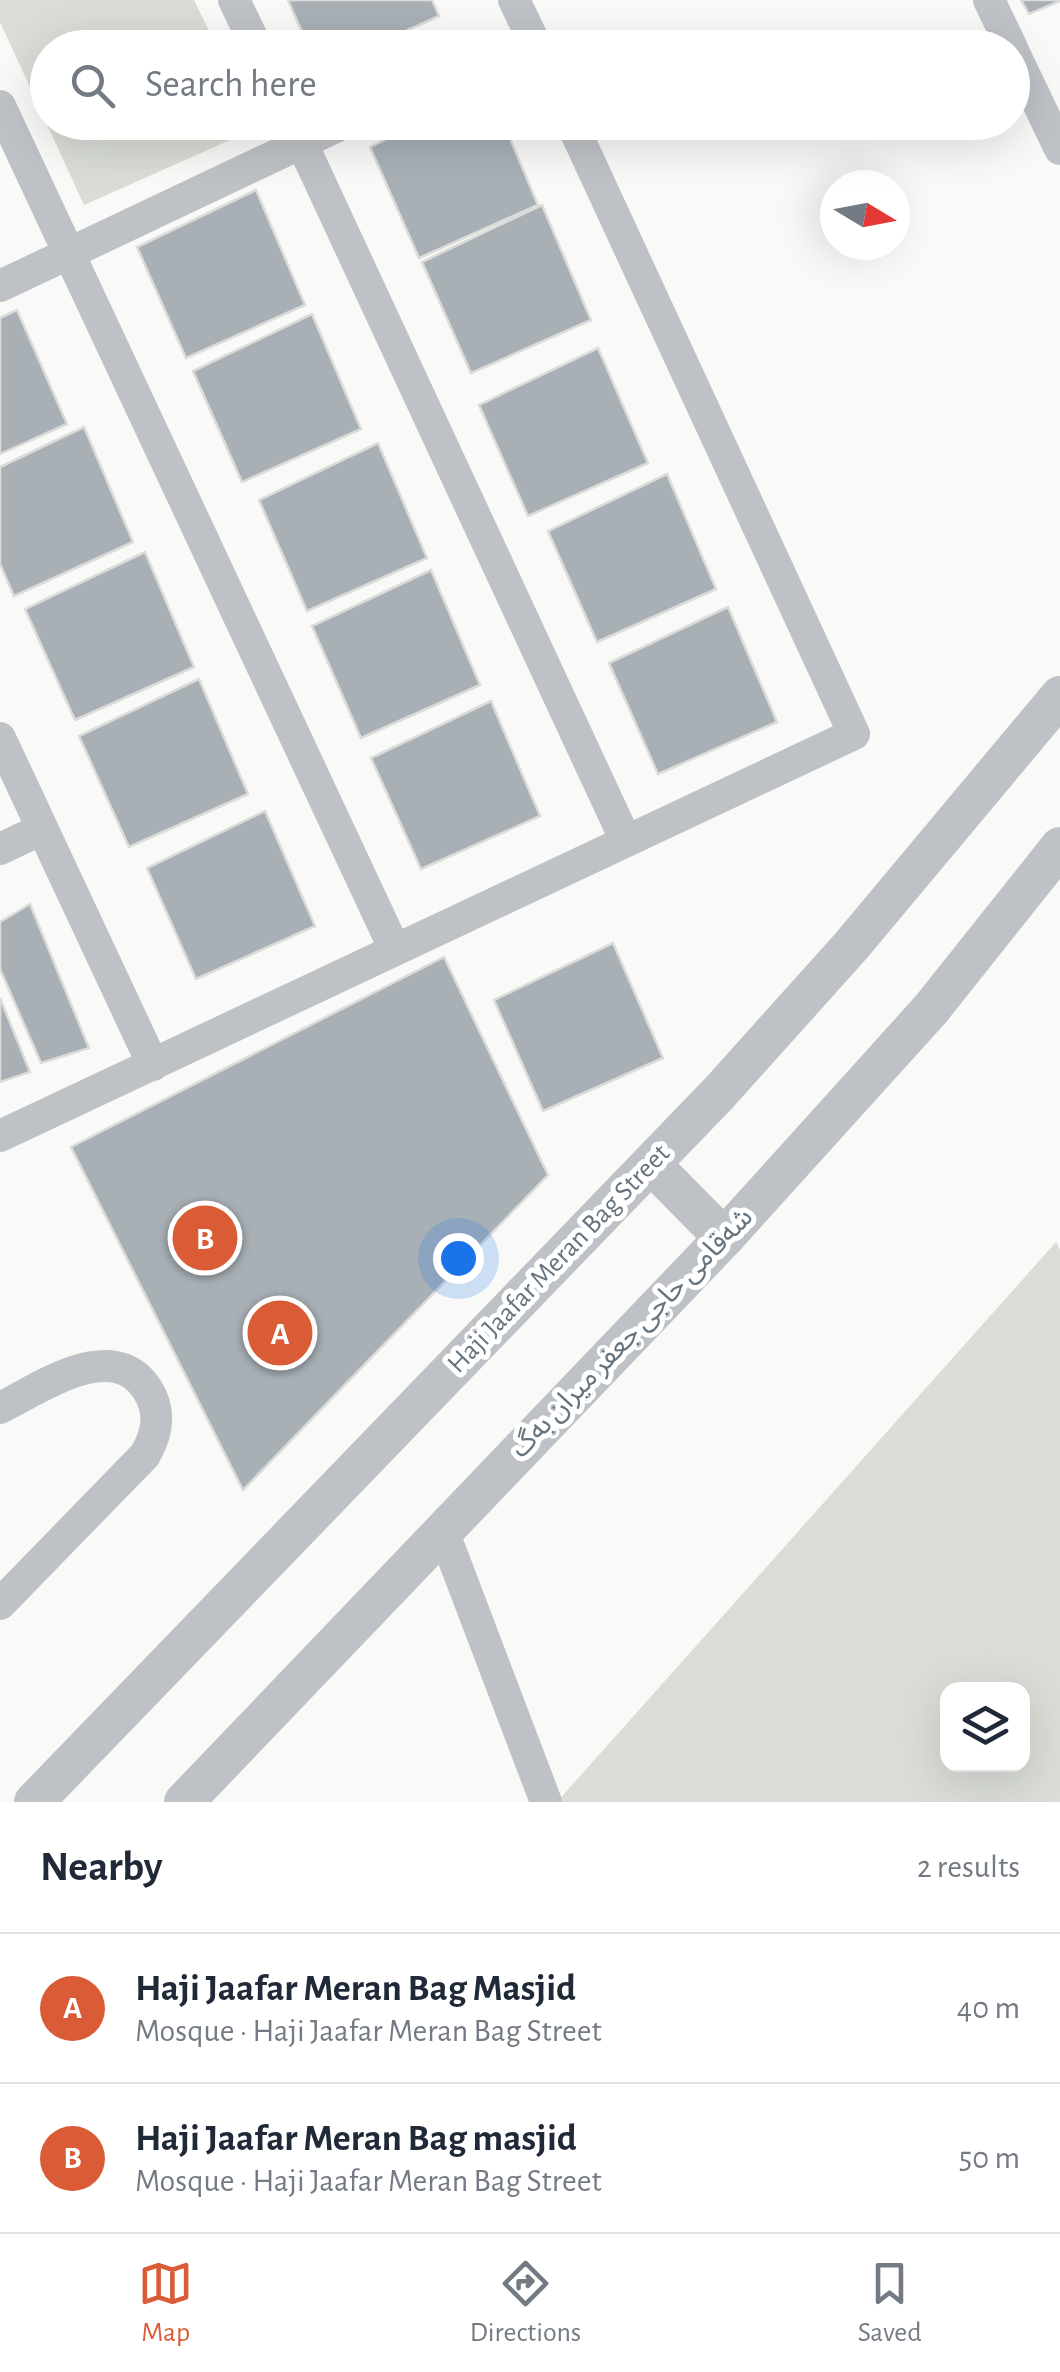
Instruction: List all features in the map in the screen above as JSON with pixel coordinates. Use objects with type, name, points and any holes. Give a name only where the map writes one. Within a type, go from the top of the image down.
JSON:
[{"type":"street","points":[[234,0],[248,30]]},
{"type":"street","points":[[514,0],[521,30]]},
{"type":"street","points":[[989,0],[1003,30]]},
{"type":"street","points":[[1030,86],[1060,149]]},
{"type":"street","points":[[0,106],[395,950]]},
{"type":"street","points":[[0,286],[284,140]]},
{"type":"street","points":[[300,140],[626,842]]},
{"type":"street","points":[[0,1136],[854,734],[579,140]]},
{"type":"street","name":"Haji Jaafar Meran Bag Street","points":[[34,1802],[651,1164],[852,946],[1060,696]]},
{"type":"street","points":[[0,738],[152,1065]]},
{"type":"street","points":[[0,849],[42,829]]},
{"type":"street","name":"شەقامی حاجی جعفر میران بەگ","points":[[184,1802],[724,1238],[931,1010],[1060,847]]},
{"type":"street","points":[[651,1164],[724,1238]]},
{"type":"street","points":[[0,1408],[71,1372],[108,1365],[143,1382],[153,1399],[157,1418],[154,1438],[144,1455],[0,1604]]},
{"type":"street","points":[[443,1531],[546,1802]]},
{"type":"shaded area","points":[[0,0],[194,0],[209,30],[30,30],[30,87],[0,22]]},
{"type":"shaded area","points":[[54,140],[230,140],[84,205]]},
{"type":"shaded area","points":[[1056,1242],[1060,1250],[1060,1802],[557,1802]]},
{"type":"building","points":[[288,0],[432,0],[439,16],[408,30],[301,30]]},
{"type":"building","points":[[1021,0],[1060,0],[1060,1],[1029,14]]},
{"type":"building","points":[[384,140],[511,140],[538,205],[419,258],[370,147]]},
{"type":"building","points":[[256,190],[305,305],[186,358],[137,247]]},
{"type":"building","points":[[542,205],[591,320],[471,373],[422,262]]},
{"type":"building","points":[[17,310],[67,424],[0,454],[0,318]]},
{"type":"building","points":[[312,314],[361,429],[242,482],[193,371]]},
{"type":"building","points":[[598,348],[648,463],[528,516],[479,405]]},
{"type":"building","points":[[84,427],[133,542],[14,596],[0,564],[0,467]]},
{"type":"building","points":[[378,443],[427,558],[307,611],[259,500]]},
{"type":"building","points":[[667,474],[716,589],[597,642],[548,531]]},
{"type":"building","points":[[145,552],[194,667],[75,720],[25,609]]},
{"type":"building","points":[[431,570],[480,685],[361,738],[312,626]]},
{"type":"building","points":[[728,607],[777,722],[658,774],[609,663]]},
{"type":"building","points":[[199,679],[248,794],[129,847],[79,736]]},
{"type":"building","points":[[491,701],[540,816],[421,869],[371,758]]},
{"type":"building","points":[[265,811],[315,926],[196,979],[147,868]]},
{"type":"building","points":[[30,904],[89,1048],[41,1063],[0,969],[0,922]]},
{"type":"building","points":[[613,943],[663,1058],[543,1111],[494,1000]]},
{"type":"building","points":[[444,957],[548,1175],[243,1490],[71,1147]]},
{"type":"building","points":[[0,998],[30,1072],[0,1082]]},
{"type":"place","name":"Haji Jaafar Meran Bag masjid","points":[[205,1238]]},
{"type":"place","name":"Haji Jaafar Meran Bag Masjid","points":[[280,1333]]}]
